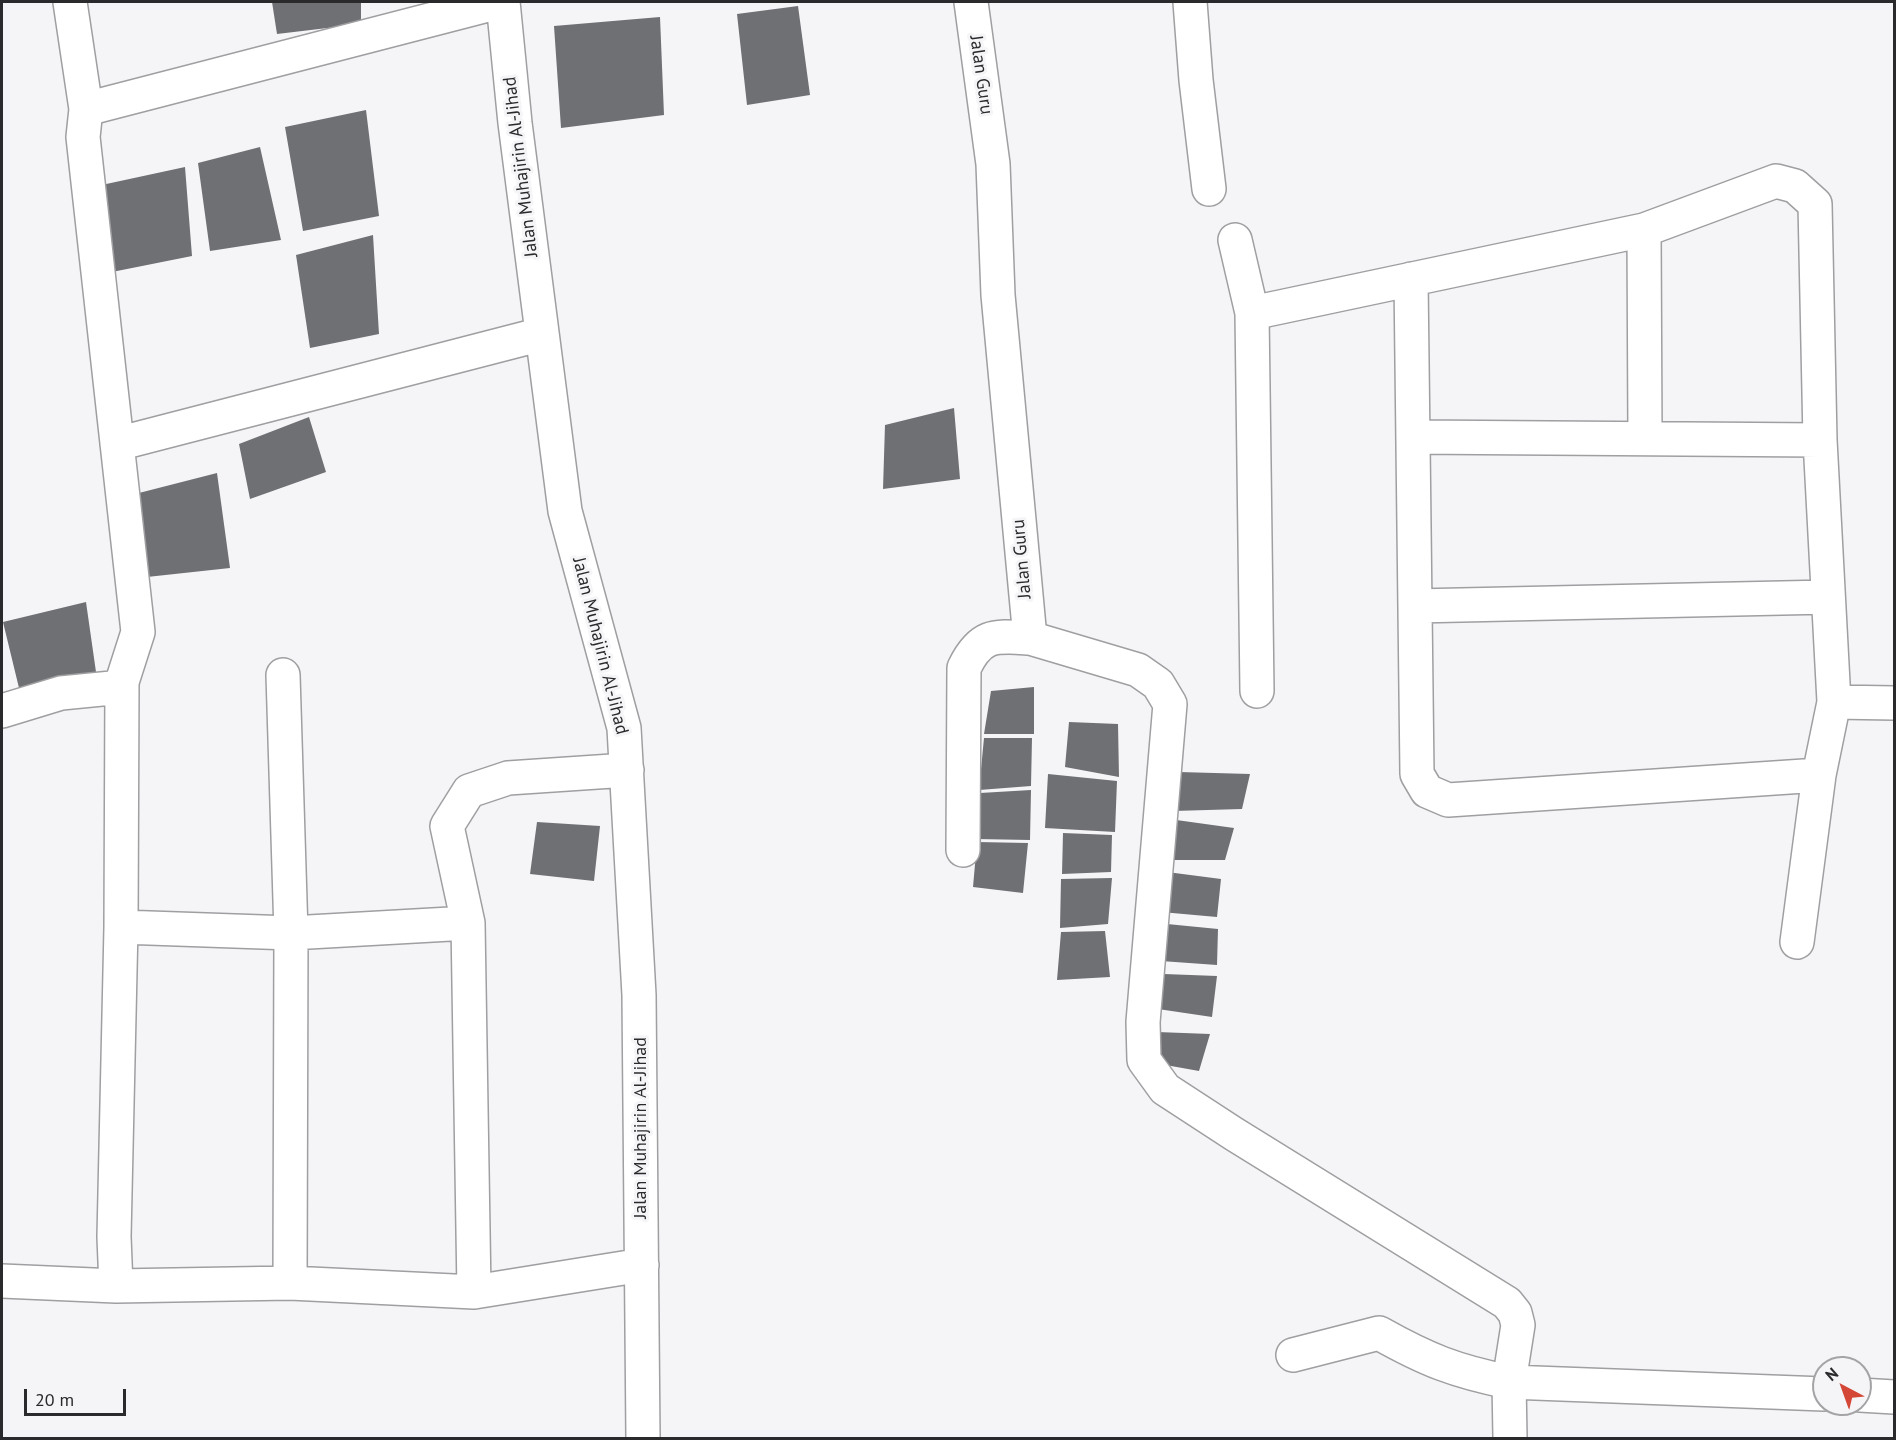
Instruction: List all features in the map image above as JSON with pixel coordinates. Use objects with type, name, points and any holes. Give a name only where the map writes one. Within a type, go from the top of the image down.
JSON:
[{"type":"street","points":[[70,2],[86,109],[83,137],[138,632],[122,687],[114,1237],[116,1286]]},
{"type":"street","points":[[86,109],[501,2]]},
{"type":"street","name":"Jalan Muhajirin Al-Jihad","points":[[501,2],[565,511],[624,728],[639,995],[643,1438]]},
{"type":"street","name":"Jalan Guru","points":[[971,2],[993,164],[998,295],[1029,638]]},
{"type":"street","points":[[1190,2],[1196,80],[1209,189]]},
{"type":"street","points":[[1252,314],[1644,230],[1776,181],[1795,186],[1815,204],[1820,440],[1834,702],[1819,775],[1797,942]]},
{"type":"street","points":[[1644,230],[1645,438]]},
{"type":"street","points":[[1235,240],[1252,314],[1257,692]]},
{"type":"street","points":[[1411,279],[1417,774],[1426,791],[1448,800],[1819,775]]},
{"type":"street","points":[[117,444],[542,334]]},
{"type":"street","points":[[1413,437],[1820,440]]},
{"type":"street","points":[[1415,606],[1828,597]]},
{"type":"street","points":[[963,850],[964,668],[971,652],[994,636],[1029,638],[1138,670],[1158,684],[1170,704],[1143,1022],[1144,1060],[1165,1089],[1507,1303],[1515,1313],[1518,1325],[1509,1382],[1510,1438]]},
{"type":"street","points":[[283,675],[291,933],[290,1283]]},
{"type":"street","points":[[2,711],[61,693],[122,687]]},
{"type":"street","points":[[1834,702],[1894,703]]},
{"type":"street","points":[[474,1292],[468,923],[447,826],[469,791],[508,778],[627,770]]},
{"type":"street","points":[[120,927],[291,933],[468,923]]},
{"type":"street","points":[[2,1281],[116,1286],[290,1283],[474,1292],[642,1265]]},
{"type":"street","points":[[1293,1355],[1379,1333],[1426,1359],[1468,1374],[1509,1382],[1812,1394]]},
{"type":"street","points":[[1872,1396],[1894,1397]]},
{"type":"building","points":[[272,2],[361,2],[361,24],[277,34]]},
{"type":"building","points":[[798,6],[810,95],[747,105],[737,14]]},
{"type":"building","points":[[660,17],[664,115],[561,128],[554,26]]},
{"type":"building","points":[[366,110],[379,216],[303,231],[285,127]]},
{"type":"building","points":[[260,147],[281,240],[210,251],[198,163]]},
{"type":"building","points":[[185,167],[192,256],[107,273],[97,186]]},
{"type":"building","points":[[373,235],[379,334],[310,348],[296,255]]},
{"type":"building","points":[[954,408],[960,479],[883,489],[885,425]]},
{"type":"building","points":[[309,417],[326,472],[250,499],[239,444]]},
{"type":"building","points":[[217,473],[230,568],[147,577],[135,494]]},
{"type":"building","points":[[86,602],[96,672],[19,688],[3,622]]},
{"type":"building","points":[[1034,687],[1034,734],[984,734],[991,691]]},
{"type":"building","points":[[1069,722],[1118,724],[1119,777],[1065,767]]},
{"type":"building","points":[[984,738],[1032,738],[1031,786],[979,790]]},
{"type":"building","points":[[1179,772],[1250,774],[1242,809],[1173,811]]},
{"type":"building","points":[[1048,774],[1117,781],[1115,832],[1045,828]]},
{"type":"building","points":[[1031,790],[1030,840],[976,839],[980,793]]},
{"type":"building","points":[[1169,819],[1234,828],[1225,860],[1164,860]]},
{"type":"building","points":[[537,822],[600,826],[594,881],[530,874]]},
{"type":"building","points":[[1063,833],[1112,835],[1111,872],[1062,874]]},
{"type":"building","points":[[977,842],[1028,843],[1023,893],[973,887]]},
{"type":"building","points":[[1167,872],[1221,879],[1217,917],[1161,912]]},
{"type":"building","points":[[1112,878],[1108,924],[1060,928],[1061,879]]},
{"type":"building","points":[[1167,924],[1218,929],[1217,965],[1161,961]]},
{"type":"building","points":[[1105,931],[1110,977],[1057,980],[1061,932]]},
{"type":"building","points":[[1164,974],[1217,976],[1212,1017],[1158,1009]]},
{"type":"building","points":[[1157,1032],[1210,1034],[1199,1071],[1160,1064]]}]
